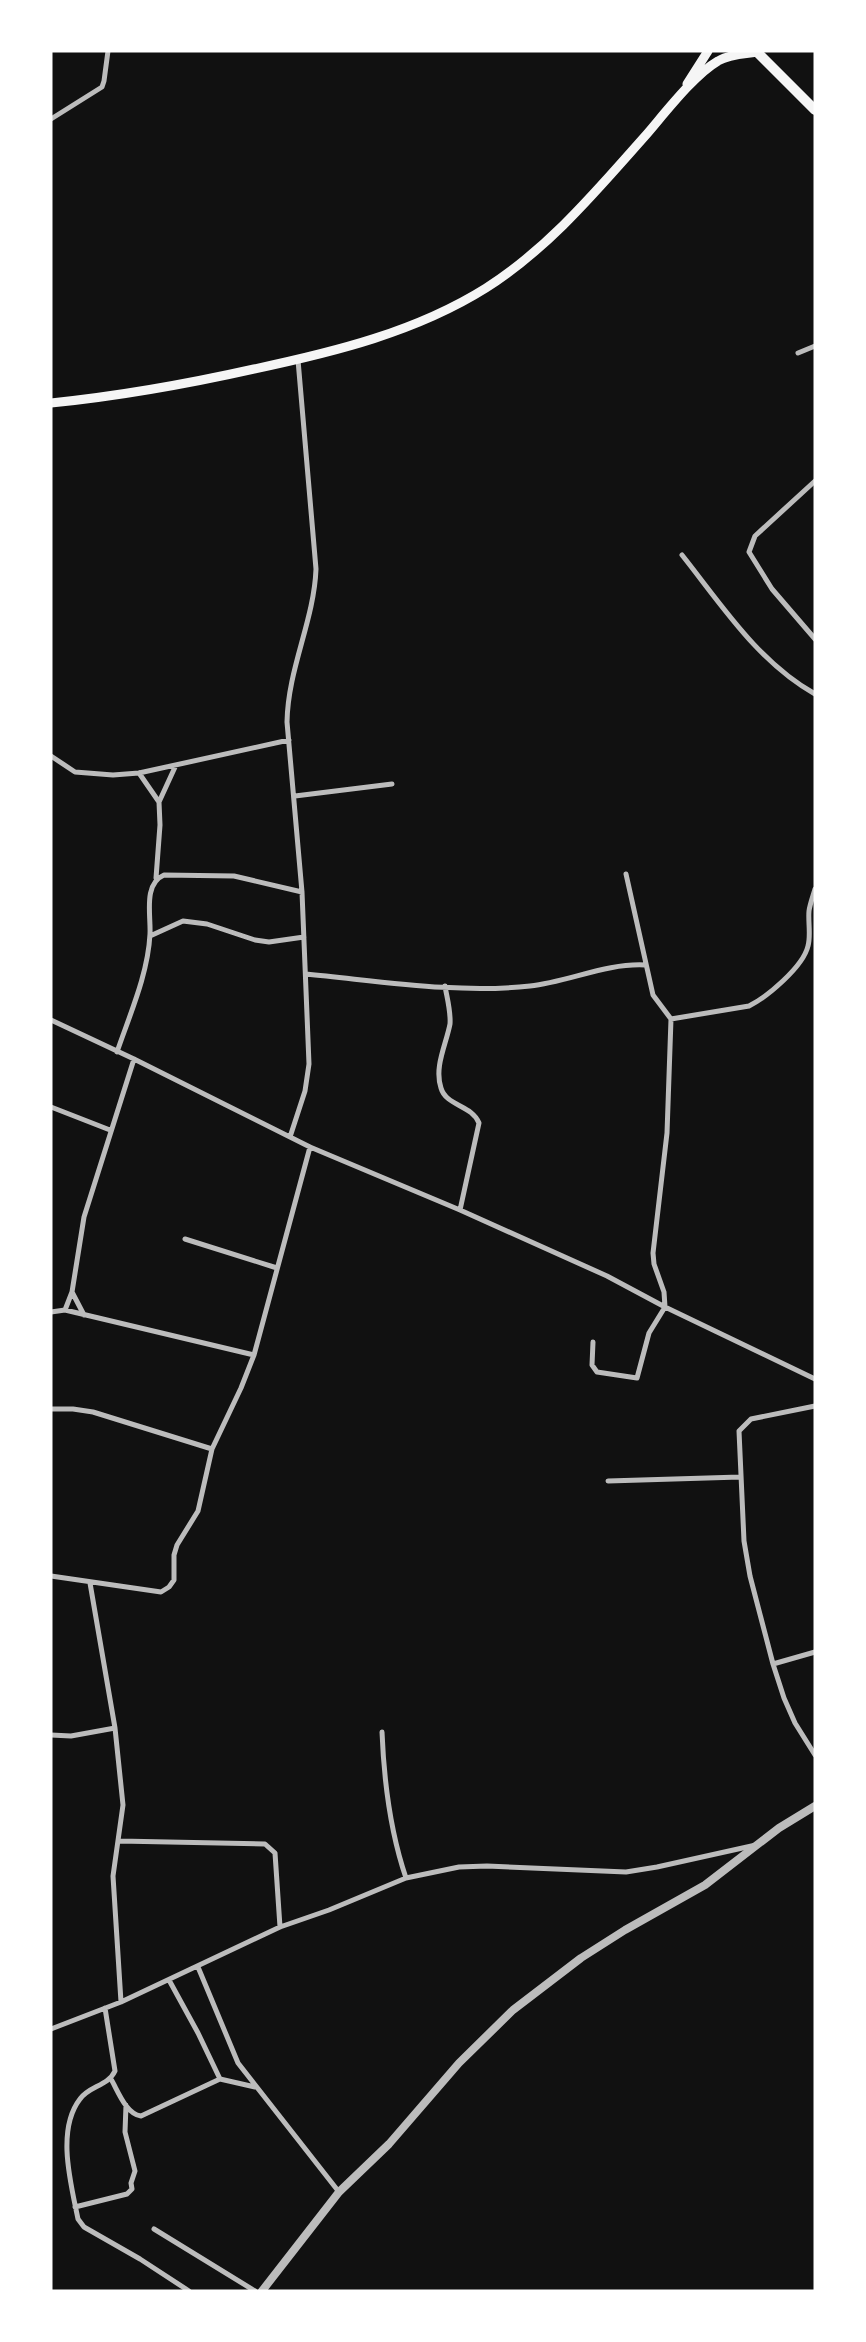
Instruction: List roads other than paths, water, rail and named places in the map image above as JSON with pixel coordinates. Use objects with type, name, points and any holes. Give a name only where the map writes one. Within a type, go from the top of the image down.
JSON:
[{"type":"main road","points":[[674,103],[708,51]]},
{"type":"main road","points":[[51,403],[175,386],[298,360],[356,346],[447,310],[486,288],[559,230],[582,208],[674,103],[715,63],[730,56],[757,52],[815,110]]},
{"type":"street","points":[[51,119],[102,87],[108,51]]},
{"type":"street","points":[[798,353],[815,346]]},
{"type":"street","points":[[290,1137],[304,1091],[309,1064],[302,892],[289,740],[288,697],[296,657],[315,589],[316,569],[298,360]]},
{"type":"street","points":[[815,481],[755,536],[749,552],[772,589],[815,639]]},
{"type":"street","points":[[682,554],[764,656],[784,674],[815,694]]},
{"type":"street","points":[[51,756],[75,772],[113,775],[139,773],[289,740]]},
{"type":"street","points":[[118,1052],[145,970],[150,936],[151,887],[156,878],[160,825],[159,802],[176,765]]},
{"type":"street","points":[[139,773],[159,802]]},
{"type":"street","points":[[295,796],[392,784]]},
{"type":"street","points":[[593,1342],[592,1365],[598,1372],[637,1378],[649,1333],[665,1307],[664,1292],[654,1264],[653,1253],[667,1133],[671,1019],[653,995],[626,874]]},
{"type":"street","points":[[156,878],[164,875],[234,876],[302,892]]},
{"type":"street","points":[[671,1019],[749,1006],[757,1002],[796,968],[805,956],[809,945],[810,910],[815,889]]},
{"type":"street","points":[[150,936],[183,921],[208,924],[254,940],[270,942],[304,937]]},
{"type":"street","points":[[306,974],[474,988],[530,986],[574,978],[627,964],[645,965]]},
{"type":"street","points":[[444,986],[450,1018],[438,1074],[441,1090],[446,1097],[470,1110],[477,1117],[479,1123],[460,1210]]},
{"type":"street","points":[[51,1020],[134,1059],[310,1147],[460,1210],[607,1276],[665,1307],[815,1379]]},
{"type":"street","points":[[65,1310],[72,1292],[79,1236],[110,1130],[134,1059]]},
{"type":"street","points":[[51,1107],[110,1130]]},
{"type":"street","points":[[51,1576],[161,1592],[169,1587],[174,1580],[174,1555],[177,1545],[194,1520],[202,1501],[212,1449],[254,1356],[310,1147]]},
{"type":"street","points":[[186,1239],[277,1268]]},
{"type":"street","points":[[72,1292],[84,1315]]},
{"type":"street","points":[[51,1312],[65,1310],[254,1356]]},
{"type":"street","points":[[815,1406],[751,1419],[739,1431],[740,1478],[746,1560],[773,1664],[795,1723],[815,1755]]},
{"type":"street","points":[[51,1410],[73,1409],[93,1412],[212,1449]]},
{"type":"street","points":[[608,1481],[740,1478]]},
{"type":"street","points":[[90,1583],[115,1728],[124,1806],[112,1876],[121,2002]]},
{"type":"street","points":[[773,1664],[815,1652]]},
{"type":"street","points":[[51,1735],[71,1736],[115,1728]]},
{"type":"street","points":[[382,1732],[384,1774],[391,1821],[396,1848],[406,1878]]},
{"type":"street","points":[[262,2291],[339,2192],[389,2144],[460,2063],[514,2010],[581,1958],[625,1930],[699,1889],[780,1828],[815,1806]]},
{"type":"street","points":[[119,1841],[265,1844],[275,1853],[280,1927]]},
{"type":"street","points":[[51,2029],[121,2002],[280,1927],[329,1910],[406,1878],[459,1867],[486,1866],[626,1872],[657,1867],[761,1843]]},
{"type":"street","points":[[198,1967],[225,2028],[234,2056],[256,2087],[339,2192]]},
{"type":"street","points":[[168,1980],[198,2033],[220,2079]]},
{"type":"street","points":[[105,2008],[115,2071],[111,2079],[84,2094],[79,2100],[66,2136],[66,2150],[78,2218],[84,2227],[140,2259],[189,2291]]},
{"type":"street","points":[[111,2079],[126,2105],[132,2112],[141,2116],[220,2079],[256,2087]]},
{"type":"street","points":[[76,2207],[127,2194],[132,2190],[131,2183],[136,2171],[125,2132],[126,2105]]},
{"type":"street","points":[[154,2229],[255,2291]]}]
